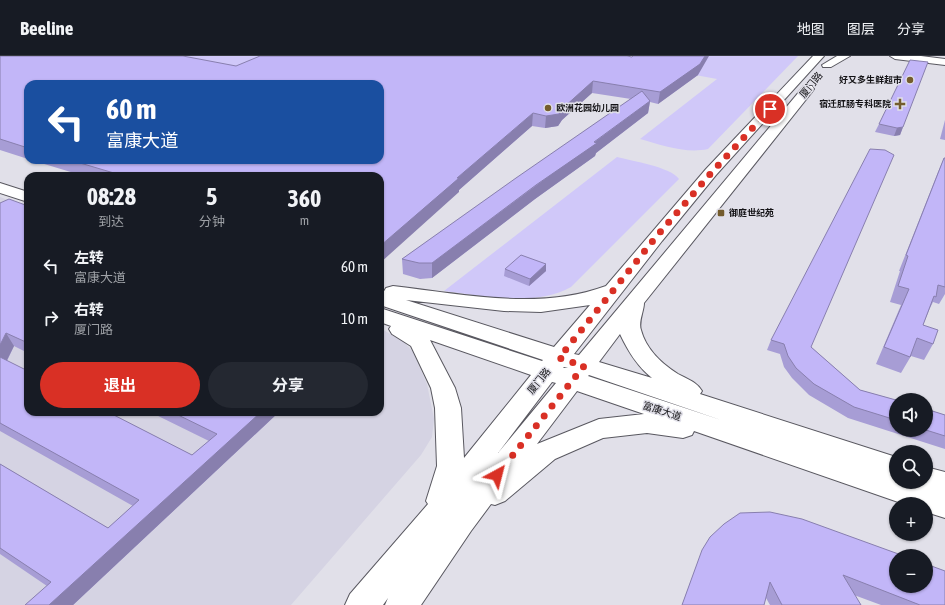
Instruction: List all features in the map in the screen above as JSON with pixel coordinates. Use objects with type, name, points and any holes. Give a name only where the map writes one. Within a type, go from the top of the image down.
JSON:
[{"type":"street","points":[[895,56],[945,61]]},
{"type":"street","points":[[911,56],[932,60]]},
{"type":"street","points":[[914,56],[932,60]]},
{"type":"street","name":"厦门路","points":[[402,605],[449,518],[553,365],[656,237],[712,172],[825,59]]},
{"type":"street","name":"厦门路","points":[[362,605],[449,518],[578,373],[825,59]]},
{"type":"street","points":[[0,174],[24,183]]},
{"type":"street","points":[[0,188],[24,196]]},
{"type":"street","points":[[384,291],[490,304],[541,306],[592,298],[613,290]]},
{"type":"street","name":"富康大道","points":[[384,300],[553,365]]},
{"type":"street","points":[[634,302],[628,329],[639,350],[650,365],[668,379],[687,389],[748,429]]},
{"type":"street","name":"富康大道","points":[[384,316],[553,365],[748,429],[945,506]]},
{"type":"street","points":[[384,322],[399,328],[420,341],[443,388],[448,408],[451,466],[449,518]]},
{"type":"street","points":[[449,518],[545,452],[599,429],[647,423],[748,429]]},
{"type":"street","name":"富康大道","points":[[748,429],[889,466]]},
{"type":"street","points":[[933,480],[945,484]]},
{"type":"shaded area","points":[[172,56],[263,56],[234,67]]},
{"type":"shaded area","points":[[676,56],[798,56],[708,149],[682,150],[640,139],[717,79],[679,72]]},
{"type":"shaded area","points":[[617,157],[660,168],[675,175],[679,179],[571,287],[542,297],[526,298],[492,297],[444,291]]},
{"type":"shaded area","points":[[0,197],[24,206],[24,416],[384,416],[384,330],[404,342],[413,352],[427,384],[434,419],[432,437],[421,455],[291,605],[0,605]]},
{"type":"building","points":[[0,56],[183,56],[236,66],[260,56],[705,56],[700,64],[660,92],[593,81],[563,108],[559,114],[546,116],[533,113],[384,243],[384,172],[110,172],[84,164],[384,164],[384,80],[24,80],[24,147],[0,139]]},
{"type":"building","points":[[910,60],[928,62],[903,127],[897,128],[879,124]]},
{"type":"building","points":[[642,91],[650,101],[594,142],[597,143],[536,185],[432,263],[419,263],[402,259],[516,178]]},
{"type":"building","points":[[870,149],[885,150],[894,155],[811,347],[860,390],[889,398],[889,418],[854,407],[814,384],[796,368],[788,356],[784,344],[771,340]]},
{"type":"building","points":[[944,158],[945,287],[938,285],[936,297],[934,296],[923,325],[938,330],[933,344],[917,338],[910,357],[884,347],[909,289],[898,286],[908,256],[906,255]]},
{"type":"building","points":[[9,199],[24,205],[24,341],[6,333],[0,345],[0,203]]},
{"type":"building","points":[[521,255],[546,264],[530,279],[505,269]]},
{"type":"building","points":[[0,357],[24,369],[24,416],[116,416],[192,455],[217,434],[180,416],[257,416],[49,605],[25,605],[51,582],[0,548],[0,464],[108,528],[139,500],[0,423]]},
{"type":"building","points":[[933,411],[945,415],[945,436],[933,432]]},
{"type":"building","points":[[770,512],[802,519],[889,551],[889,593],[843,575],[861,605],[782,605],[770,582],[764,605],[682,605],[702,550],[710,537],[724,524],[740,513]]},
{"type":"building","points":[[933,567],[945,571],[945,605],[920,605],[889,593],[933,593]]},
{"type":"place","name":"好又多生鲜超市","points":[[910,80]]},
{"type":"place","name":"宿迁肛肠专科医院","points":[[900,104]]},
{"type":"place","name":"欧洲花园幼儿园","points":[[548,108]]},
{"type":"place","name":"御庭世纪苑","points":[[721,213]]},
{"type":"route","points":[[497,475],[584,366],[559,358],[656,237],[712,172],[770,109]]}]
